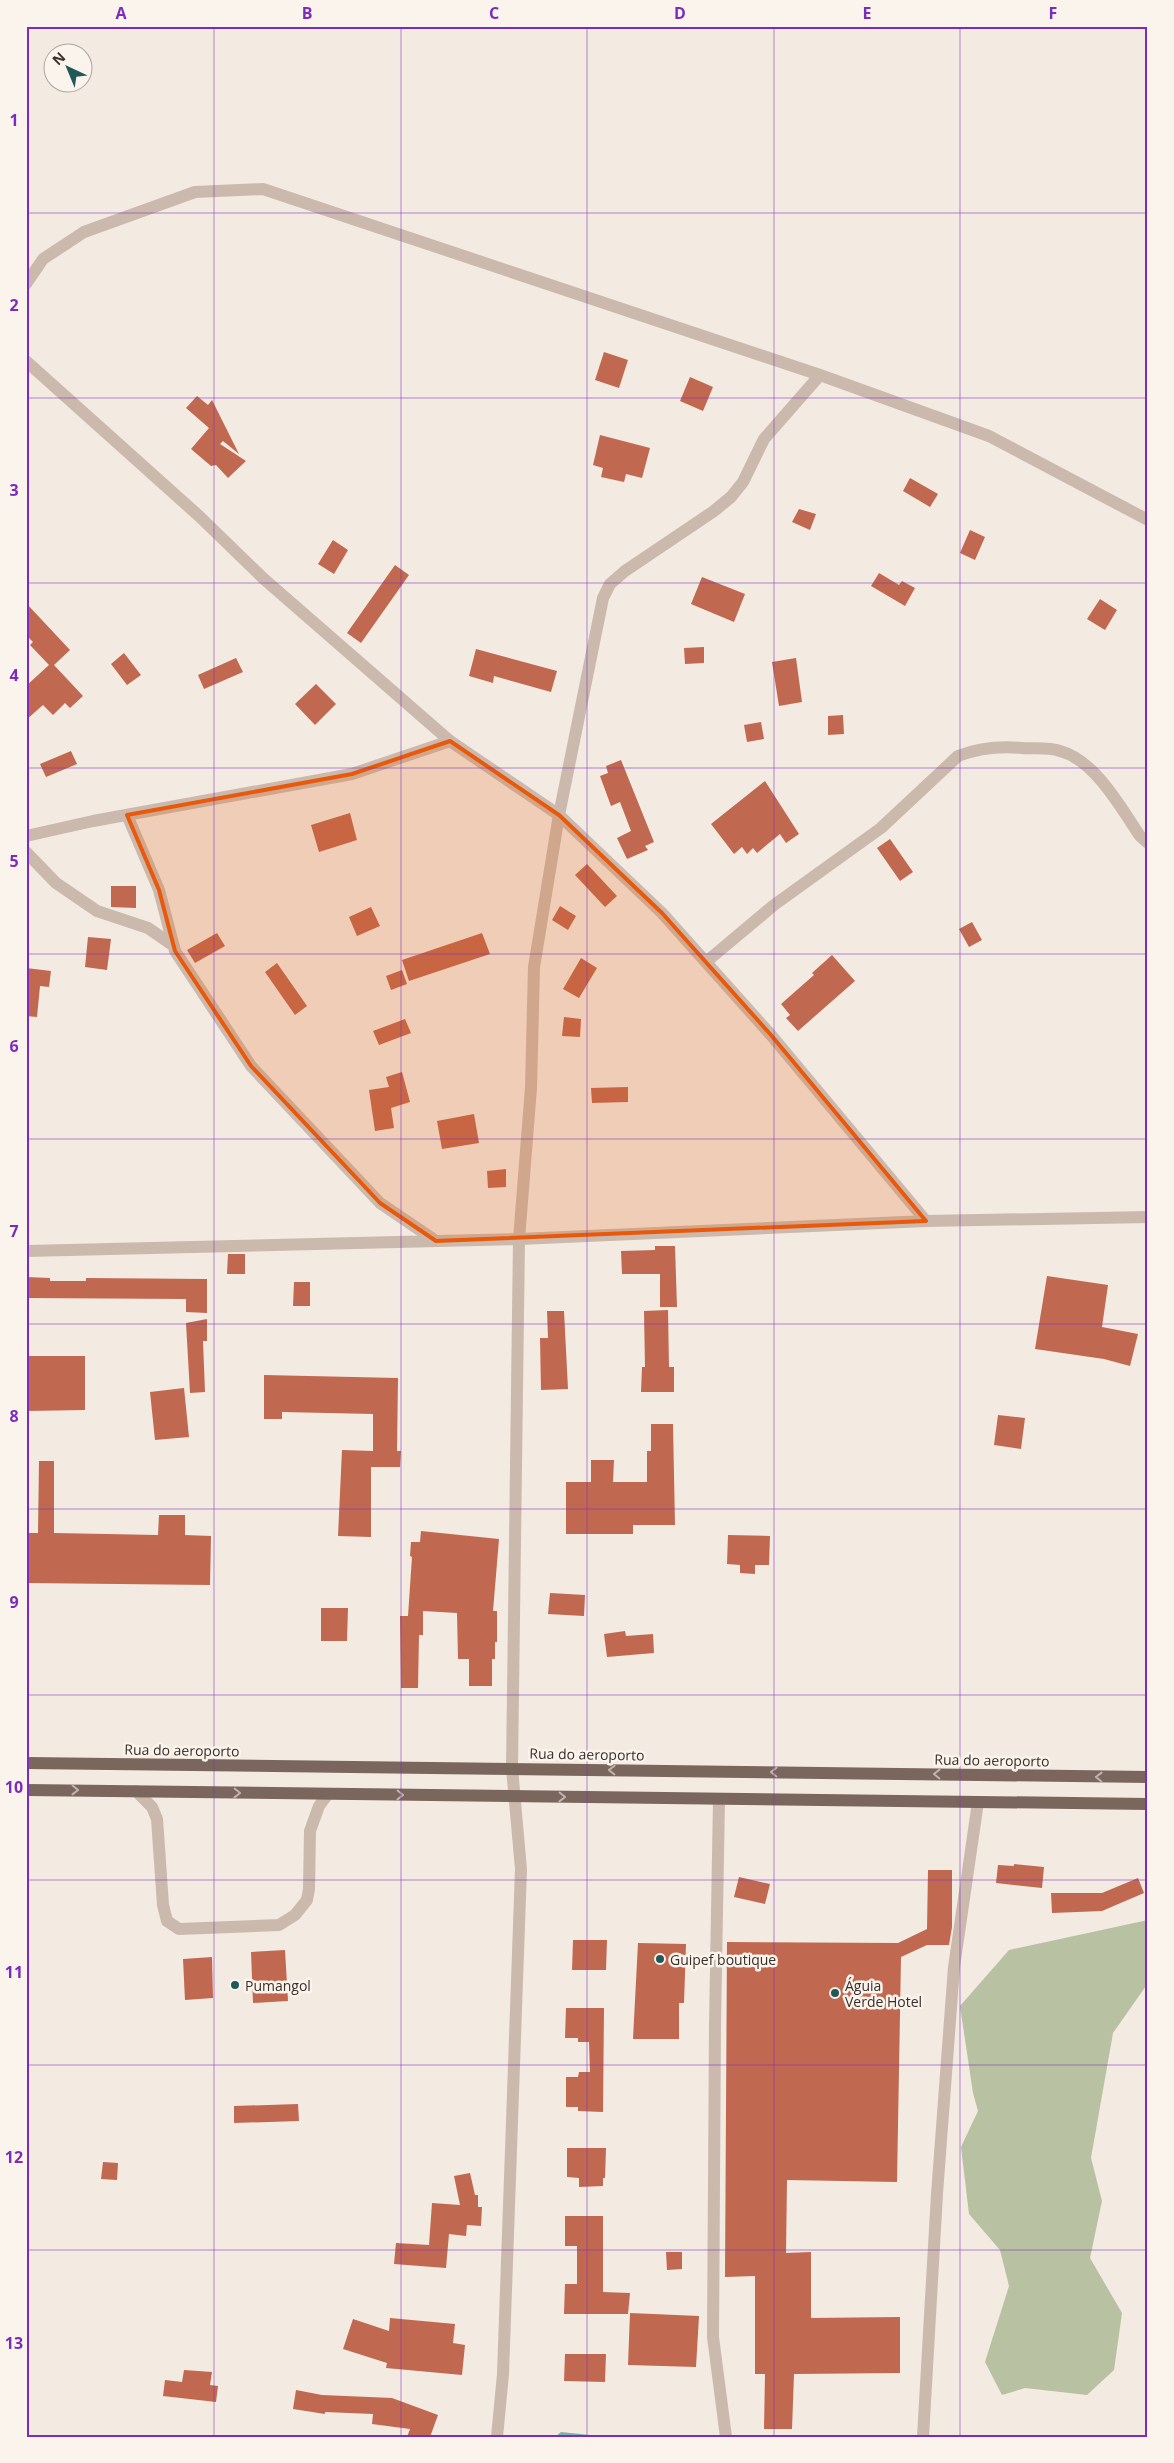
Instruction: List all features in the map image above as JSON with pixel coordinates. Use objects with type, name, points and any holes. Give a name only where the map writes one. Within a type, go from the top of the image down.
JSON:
[{"type":"main road","name":"Rua do aeroporto","points":[[26,1763],[1148,1778]]},
{"type":"main road","points":[[26,1790],[1148,1804]]},
{"type":"street","points":[[26,284],[43,259],[84,232],[195,192],[263,189],[820,374],[989,436],[1148,520]]},
{"type":"street","points":[[27,360],[199,516],[264,579],[450,741],[559,815],[662,913],[771,1035],[926,1221]]},
{"type":"street","points":[[497,2437],[503,2374],[521,1869],[512,1768],[519,1239],[531,1088],[534,967],[559,815],[604,598],[610,584],[625,571],[714,511],[731,497],[743,482],[764,439],[820,374]]},
{"type":"street","points":[[26,836],[127,815],[352,774],[450,741]]},
{"type":"street","points":[[706,962],[774,905],[881,828],[958,756],[974,750],[1009,747],[1051,750],[1076,756],[1091,769],[1140,836],[1148,843]]},
{"type":"street","points":[[127,815],[159,890],[174,946],[251,1066],[380,1203],[436,1241]]},
{"type":"street","points":[[26,852],[56,883],[97,911],[148,928],[174,946]]},
{"type":"street","points":[[26,1251],[519,1239],[926,1221],[1148,1217]]},
{"type":"street","points":[[136,1791],[152,1807],[157,1818],[163,1905],[167,1921],[180,1929],[279,1925],[295,1915],[307,1900],[309,1889],[310,1831],[319,1806],[328,1794]]},
{"type":"street","points":[[719,1799],[715,2025],[714,2338],[726,2437]]},
{"type":"street","points":[[923,2437],[937,2194],[954,1966],[978,1802]]},
{"type":"highlighted area","points":[[450,741],[559,815],[662,913],[771,1035],[926,1221],[436,1241],[380,1203],[251,1066],[175,951],[159,890],[127,815],[352,774]]},
{"type":"green space","points":[[1148,1920],[1148,1983],[1113,2033],[1091,2158],[1102,2201],[1090,2258],[1122,2313],[1114,2370],[1087,2395],[1025,2388],[1002,2395],[985,2362],[1009,2286],[1000,2250],[969,2214],[961,2147],[978,2111],[973,2093],[960,2006],[1009,1950]]},
{"type":"water","points":[[561,2432],[609,2437],[555,2437]]},
{"type":"building","points":[[604,352],[628,360],[619,388],[595,380]]},
{"type":"building","points":[[690,377],[713,387],[703,411],[680,401]]},
{"type":"building","points":[[197,396],[208,405],[212,400],[239,454],[223,441],[220,444],[246,461],[228,478],[216,465],[211,466],[191,449],[209,428],[186,408]]},
{"type":"building","points":[[600,435],[650,448],[642,478],[626,474],[624,482],[601,477],[603,468],[593,465]]},
{"type":"building","points":[[910,478],[938,494],[930,507],[903,491]]},
{"type":"building","points":[[799,509],[816,514],[810,530],[792,522]]},
{"type":"building","points":[[970,530],[985,537],[975,560],[960,553]]},
{"type":"building","points":[[333,540],[348,550],[334,574],[318,564]]},
{"type":"building","points":[[395,565],[409,575],[361,643],[347,633]]},
{"type":"building","points":[[879,573],[899,585],[902,581],[915,588],[905,606],[871,586]]},
{"type":"building","points":[[702,577],[745,594],[734,622],[691,604]]},
{"type":"building","points":[[1100,599],[1117,610],[1105,630],[1087,619]]},
{"type":"building","points":[[26,603],[70,650],[54,665],[83,696],[70,708],[65,703],[53,715],[43,705],[26,720],[26,686],[49,665],[30,645],[33,642],[26,635]]},
{"type":"building","points":[[704,647],[704,663],[685,664],[684,648]]},
{"type":"building","points":[[476,649],[557,671],[551,692],[494,676],[493,683],[469,676]]},
{"type":"building","points":[[124,653],[141,675],[127,685],[111,664]]},
{"type":"building","points":[[236,658],[243,672],[204,689],[198,675]]},
{"type":"building","points":[[796,658],[802,702],[779,706],[772,662]]},
{"type":"building","points":[[316,684],[336,704],[315,725],[295,704]]},
{"type":"building","points":[[843,715],[844,734],[828,735],[828,716]]},
{"type":"building","points":[[761,722],[764,739],[747,742],[744,725]]},
{"type":"building","points":[[71,751],[77,764],[46,777],[40,764]]},
{"type":"building","points":[[621,760],[654,842],[645,846],[648,850],[627,859],[617,838],[631,831],[620,802],[611,806],[600,776],[608,773],[606,766]]},
{"type":"building","points":[[765,781],[799,834],[786,843],[780,834],[757,853],[753,848],[747,854],[742,847],[734,854],[711,824]]},
{"type":"building","points":[[350,813],[357,840],[319,852],[311,825]]},
{"type":"building","points":[[890,839],[913,872],[900,881],[877,848]]},
{"type":"building","points":[[587,864],[617,896],[605,907],[575,875]]},
{"type":"building","points":[[111,886],[136,886],[136,908],[111,907]]},
{"type":"building","points":[[560,906],[576,916],[568,930],[552,920]]},
{"type":"building","points":[[371,907],[380,926],[357,936],[349,917]]},
{"type":"building","points":[[972,922],[982,940],[969,947],[959,929]]},
{"type":"building","points":[[217,933],[225,946],[195,963],[187,950]]},
{"type":"building","points":[[482,933],[490,954],[409,981],[402,960]]},
{"type":"building","points":[[88,937],[111,939],[107,970],[85,967]]},
{"type":"building","points":[[832,955],[855,981],[798,1031],[786,1018],[790,1015],[781,1004],[814,975],[812,973]]},
{"type":"building","points":[[581,958],[597,968],[579,998],[563,989]]},
{"type":"building","points":[[277,963],[307,1006],[295,1015],[265,972]]},
{"type":"building","points":[[26,968],[51,971],[49,987],[40,986],[37,1017],[26,1016]]},
{"type":"building","points":[[402,970],[407,984],[391,990],[386,976]]},
{"type":"building","points":[[564,1017],[581,1019],[580,1037],[562,1036]]},
{"type":"building","points":[[405,1019],[411,1033],[379,1045],[373,1031]]},
{"type":"building","points":[[402,1072],[410,1102],[391,1108],[394,1128],[375,1131],[369,1090],[389,1087],[386,1077]]},
{"type":"building","points":[[628,1087],[628,1102],[592,1103],[591,1088]]},
{"type":"building","points":[[474,1114],[479,1143],[442,1149],[437,1121]]},
{"type":"building","points":[[506,1169],[506,1187],[488,1188],[487,1171]]},
{"type":"building","points":[[655,1246],[675,1246],[677,1307],[660,1307],[660,1274],[622,1274],[621,1251],[655,1250]]},
{"type":"building","points":[[228,1254],[245,1254],[245,1274],[227,1274]]},
{"type":"building","points":[[1047,1276],[1108,1285],[1102,1327],[1138,1334],[1130,1366],[1104,1359],[1035,1349]]},
{"type":"building","points":[[26,1277],[50,1278],[50,1281],[86,1281],[86,1278],[207,1279],[207,1313],[186,1312],[186,1299],[26,1298]]},
{"type":"building","points":[[294,1282],[310,1282],[310,1306],[293,1306]]},
{"type":"building","points":[[668,1310],[669,1367],[674,1367],[674,1392],[641,1392],[642,1367],[645,1367],[644,1311]]},
{"type":"building","points":[[547,1311],[564,1311],[568,1389],[541,1390],[540,1338],[548,1338]]},
{"type":"building","points":[[207,1319],[207,1341],[203,1341],[205,1392],[190,1393],[186,1323]]},
{"type":"building","points":[[26,1356],[85,1356],[85,1410],[26,1411]]},
{"type":"building","points":[[264,1375],[398,1378],[397,1451],[401,1451],[400,1467],[371,1467],[371,1537],[338,1536],[342,1450],[373,1451],[373,1414],[282,1412],[282,1419],[264,1419]]},
{"type":"building","points":[[184,1388],[189,1437],[155,1440],[150,1392]]},
{"type":"building","points":[[998,1415],[1025,1418],[1021,1449],[994,1445]]},
{"type":"building","points":[[651,1424],[673,1424],[675,1525],[633,1525],[633,1534],[566,1534],[566,1482],[591,1482],[591,1460],[614,1460],[613,1482],[647,1482],[647,1451],[651,1451]]},
{"type":"building","points":[[39,1461],[54,1461],[54,1533],[158,1535],[159,1515],[185,1515],[185,1535],[211,1536],[210,1585],[26,1583],[26,1533],[38,1533]]},
{"type":"building","points":[[421,1531],[499,1539],[493,1611],[497,1611],[497,1642],[495,1642],[495,1659],[492,1659],[492,1686],[469,1686],[469,1659],[458,1659],[457,1613],[423,1611],[423,1635],[419,1635],[418,1688],[401,1688],[400,1616],[408,1616],[412,1557],[410,1556],[411,1542],[420,1542]]},
{"type":"building","points":[[728,1535],[770,1536],[769,1565],[755,1565],[755,1574],[740,1573],[740,1565],[727,1564]]},
{"type":"building","points":[[550,1593],[585,1595],[584,1616],[548,1614]]},
{"type":"building","points":[[321,1608],[348,1608],[347,1641],[321,1641]]},
{"type":"building","points":[[625,1631],[626,1636],[653,1634],[654,1653],[607,1657],[604,1634]]},
{"type":"building","points":[[1014,1864],[1044,1867],[1042,1888],[996,1883],[998,1865],[1014,1866]]},
{"type":"building","points":[[928,1870],[952,1870],[952,1927],[949,1945],[927,1945],[901,1957],[897,2182],[787,2180],[786,2253],[811,2252],[811,2318],[900,2317],[900,2373],[794,2374],[792,2429],[764,2429],[765,2374],[755,2374],[755,2276],[725,2277],[727,1942],[898,1943],[927,1929]]},
{"type":"building","points":[[739,1877],[770,1884],[765,1904],[734,1897]]},
{"type":"building","points":[[1138,1878],[1144,1893],[1102,1911],[1052,1913],[1051,1893],[1102,1893]]},
{"type":"building","points":[[573,1940],[607,1940],[606,1970],[572,1970]]},
{"type":"building","points":[[638,1943],[686,1944],[684,2003],[679,2003],[679,2039],[633,2039]]},
{"type":"building","points":[[285,1950],[288,2001],[253,2003],[251,1952]]},
{"type":"building","points":[[212,1957],[213,1998],[185,2000],[183,1959]]},
{"type":"building","points":[[566,2008],[604,2008],[603,2112],[578,2111],[578,2107],[566,2107],[566,2077],[578,2077],[579,2072],[590,2072],[589,2042],[578,2042],[578,2038],[565,2038]]},
{"type":"building","points":[[298,2104],[299,2121],[234,2123],[234,2106]]},
{"type":"building","points":[[567,2148],[606,2148],[603,2186],[579,2187],[579,2178],[567,2177]]},
{"type":"building","points":[[103,2162],[118,2163],[117,2180],[101,2179]]},
{"type":"building","points":[[470,2173],[475,2195],[478,2195],[478,2207],[482,2207],[481,2226],[467,2225],[466,2236],[449,2234],[446,2268],[394,2264],[396,2243],[429,2245],[432,2203],[460,2205],[454,2176]]},
{"type":"building","points":[[565,2216],[603,2216],[603,2292],[630,2293],[628,2314],[564,2314],[565,2284],[577,2284],[577,2246],[565,2246]]},
{"type":"building","points":[[666,2252],[682,2252],[682,2269],[667,2270]]},
{"type":"building","points":[[630,2313],[699,2316],[696,2367],[628,2365]]},
{"type":"building","points":[[390,2318],[455,2324],[453,2343],[465,2345],[462,2375],[386,2368],[387,2363],[343,2349],[353,2319],[389,2331]]},
{"type":"building","points":[[565,2354],[606,2354],[605,2382],[564,2381]]},
{"type":"building","points":[[184,2370],[212,2372],[210,2385],[218,2386],[216,2402],[163,2396],[165,2380],[182,2382]]},
{"type":"building","points":[[296,2390],[322,2395],[392,2398],[438,2415],[430,2437],[407,2437],[410,2429],[372,2424],[373,2414],[325,2412],[325,2414],[293,2409]]},
{"type":"place","name":"Guipef boutique","points":[[660,1959]]},
{"type":"place","name":"Pumangol","points":[[235,1985]]},
{"type":"place","name":"Águia Verde Hotel","points":[[835,1993]]}]
